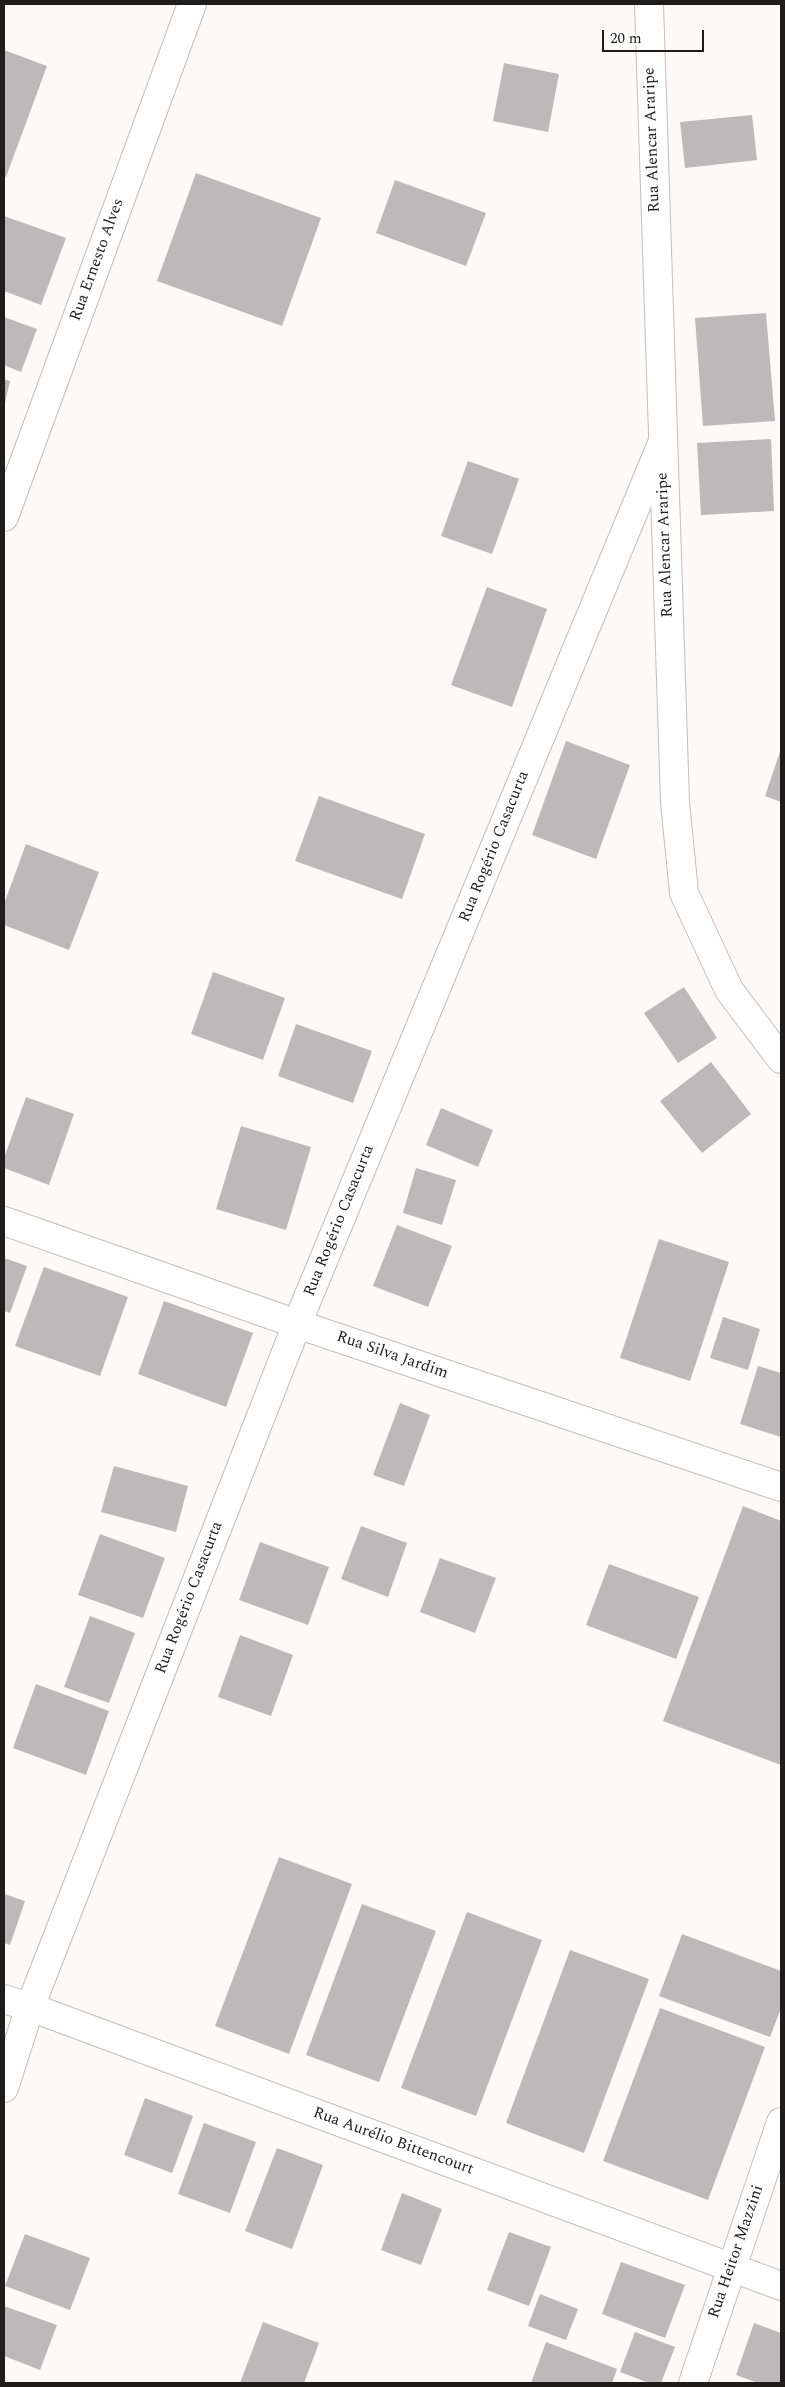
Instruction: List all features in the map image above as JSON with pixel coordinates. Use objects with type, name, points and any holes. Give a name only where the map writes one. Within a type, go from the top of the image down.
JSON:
[{"type":"street","name":"Rua Ernesto Alves","points":[[4,517],[192,4]]},
{"type":"street","name":"Rua Alencar Araripe","points":[[649,4],[675,802],[684,893],[729,990],[781,1059]]},
{"type":"street","name":"Rua Rogério Casacurta","points":[[4,2088],[30,2007],[297,1324],[663,440]]},
{"type":"street","name":"Rua Silva Jardim","points":[[4,1221],[297,1324],[781,1488]]},
{"type":"street","name":"Rua Aurélio Bittencourt","points":[[4,1999],[30,2007],[781,2286]]},
{"type":"street","name":"Rua Heitor Mazzini","points":[[694,2383],[730,2268],[781,2122]]},
{"type":"building","points":[[4,50],[47,66],[6,177],[4,176]]},
{"type":"building","points":[[504,63],[559,74],[548,132],[493,121]]},
{"type":"building","points":[[752,115],[757,160],[685,168],[680,122]]},
{"type":"building","points":[[196,173],[321,218],[282,326],[157,281]]},
{"type":"building","points":[[395,180],[486,213],[466,266],[376,233]]},
{"type":"building","points":[[4,216],[66,238],[41,305],[4,291]]},
{"type":"building","points":[[766,313],[775,421],[703,426],[695,318]]},
{"type":"building","points":[[4,317],[37,329],[21,372],[4,365]]},
{"type":"building","points":[[4,379],[10,381],[5,403],[4,403]]},
{"type":"building","points":[[771,439],[774,511],[701,515],[697,443]]},
{"type":"building","points":[[468,461],[519,479],[492,554],[441,536]]},
{"type":"building","points":[[487,587],[547,609],[512,707],[451,685]]},
{"type":"building","points":[[566,741],[630,765],[596,859],[532,835]]},
{"type":"building","points":[[781,749],[781,802],[765,796]]},
{"type":"building","points":[[319,796],[425,834],[402,899],[295,861]]},
{"type":"building","points":[[26,844],[99,872],[69,950],[4,925],[4,904]]},
{"type":"building","points":[[213,972],[285,998],[263,1060],[191,1034]]},
{"type":"building","points":[[684,987],[717,1038],[678,1063],[644,1013]]},
{"type":"building","points":[[296,1024],[372,1051],[353,1103],[278,1076]]},
{"type":"building","points":[[711,1062],[751,1114],[702,1153],[660,1101]]},
{"type":"building","points":[[26,1097],[74,1114],[49,1185],[4,1168],[4,1158]]},
{"type":"building","points":[[441,1108],[493,1130],[478,1167],[426,1145]]},
{"type":"building","points":[[241,1126],[311,1147],[286,1230],[216,1209]]},
{"type":"building","points":[[416,1168],[456,1180],[442,1225],[403,1213]]},
{"type":"building","points":[[397,1225],[452,1246],[428,1307],[373,1286]]},
{"type":"building","points":[[659,1239],[729,1262],[690,1381],[620,1358]]},
{"type":"building","points":[[4,1258],[27,1266],[10,1313],[4,1311]]},
{"type":"building","points":[[44,1267],[128,1297],[100,1376],[15,1346]]},
{"type":"building","points":[[164,1301],[253,1333],[226,1407],[138,1374]]},
{"type":"building","points":[[723,1317],[760,1329],[748,1370],[710,1358]]},
{"type":"building","points":[[758,1366],[781,1373],[781,1437],[740,1424]]},
{"type":"building","points":[[400,1403],[430,1415],[404,1486],[373,1475]]},
{"type":"building","points":[[114,1466],[188,1486],[176,1532],[101,1512]]},
{"type":"building","points":[[743,1506],[781,1521],[781,1765],[663,1721]]},
{"type":"building","points":[[361,1526],[407,1543],[388,1597],[341,1579]]},
{"type":"building","points":[[100,1534],[165,1558],[143,1618],[78,1595]]},
{"type":"building","points":[[260,1542],[329,1567],[308,1625],[239,1600]]},
{"type":"building","points":[[440,1558],[496,1578],[475,1633],[420,1612]]},
{"type":"building","points":[[609,1564],[699,1597],[676,1659],[586,1625]]},
{"type":"building","points":[[90,1616],[135,1633],[109,1703],[64,1687]]},
{"type":"building","points":[[240,1635],[293,1655],[271,1716],[218,1697]]},
{"type":"building","points":[[36,1684],[109,1711],[86,1775],[13,1748]]},
{"type":"building","points":[[279,1857],[352,1884],[289,2054],[215,2026]]},
{"type":"building","points":[[4,1894],[25,1901],[10,1945],[4,1943]]},
{"type":"building","points":[[362,1904],[436,1931],[379,2082],[306,2055]]},
{"type":"building","points":[[467,1912],[542,1940],[476,2116],[401,2088]]},
{"type":"building","points":[[682,1934],[781,1971],[781,2008],[770,2037],[659,1996]]},
{"type":"building","points":[[570,1950],[649,1979],[584,2153],[506,2123]]},
{"type":"building","points":[[660,2008],[765,2047],[708,2200],[603,2161]]},
{"type":"building","points":[[145,2098],[193,2116],[172,2173],[124,2155]]},
{"type":"building","points":[[204,2123],[256,2142],[230,2213],[178,2194]]},
{"type":"building","points":[[277,2148],[323,2165],[292,2249],[245,2231]]},
{"type":"building","points":[[402,2193],[442,2209],[421,2265],[381,2250]]},
{"type":"building","points":[[509,2232],[551,2247],[529,2306],[487,2290]]},
{"type":"building","points":[[25,2234],[90,2258],[70,2310],[5,2286]]},
{"type":"building","points":[[621,2262],[685,2285],[665,2338],[602,2314]]},
{"type":"building","points":[[540,2294],[578,2309],[566,2340],[528,2326]]},
{"type":"building","points":[[4,2306],[57,2325],[40,2370],[4,2356]]},
{"type":"building","points":[[263,2322],[319,2343],[304,2383],[240,2383]]},
{"type":"building","points":[[754,2323],[781,2333],[781,2383],[758,2383],[736,2375]]},
{"type":"building","points":[[635,2332],[675,2347],[661,2383],[649,2383],[620,2372]]},
{"type":"building","points":[[546,2342],[617,2369],[612,2383],[531,2383]]}]
